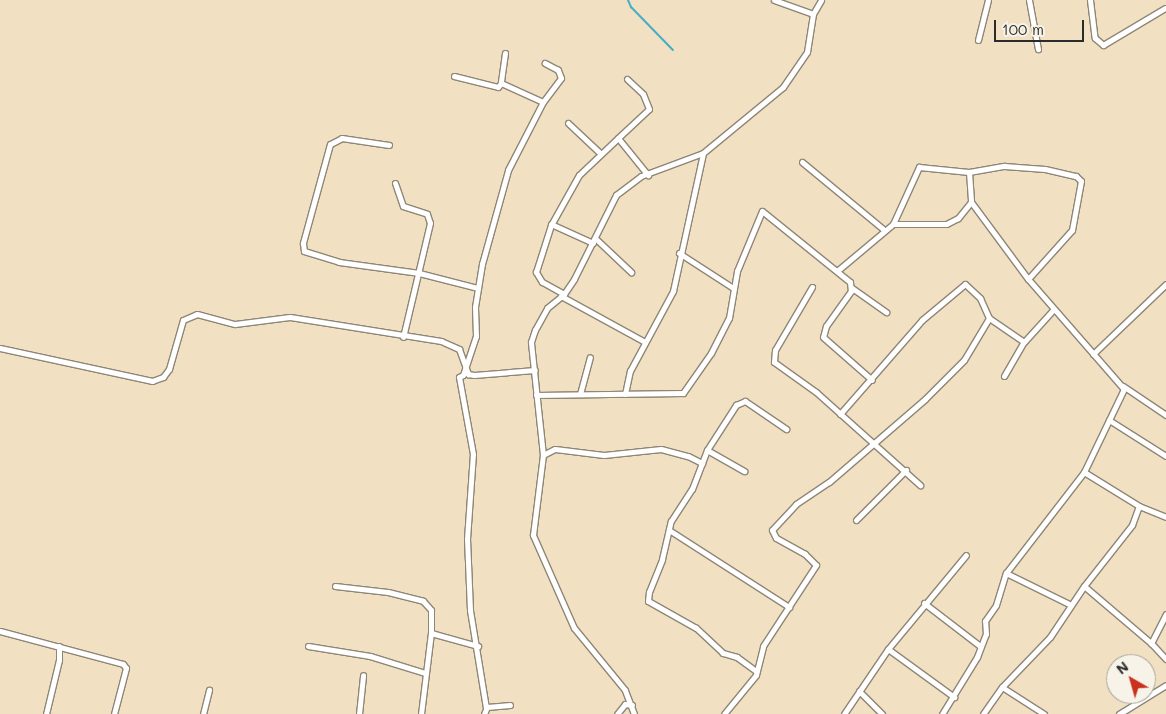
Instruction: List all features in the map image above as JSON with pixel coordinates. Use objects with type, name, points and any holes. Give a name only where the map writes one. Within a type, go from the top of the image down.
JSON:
[{"type":"street","points":[[774,0],[813,14]]},
{"type":"street","points":[[634,714],[632,704],[617,680],[579,637],[538,549],[534,525],[543,455],[531,342],[547,308],[562,295],[594,240],[616,195],[632,182],[648,174],[703,153],[783,87],[795,74],[809,46],[813,14],[821,0]]},
{"type":"street","points":[[978,40],[988,0]]},
{"type":"street","points":[[1029,0],[1038,48]]},
{"type":"street","points":[[1090,0],[1095,38],[1103,45],[1165,8]]},
{"type":"street","points":[[454,76],[498,88],[501,83],[505,53]]},
{"type":"street","points":[[510,705],[485,711],[478,646],[470,610],[467,539],[472,454],[459,384],[466,374],[466,365],[476,336],[478,288],[508,170],[543,102],[561,78],[558,70],[545,63]]},
{"type":"street","points":[[627,79],[648,100],[649,109],[600,153],[579,175],[551,224],[536,272],[542,282],[562,295],[645,342]]},
{"type":"street","points":[[501,83],[543,102]]},
{"type":"street","points":[[568,123],[600,153]]},
{"type":"street","points":[[389,145],[342,138],[330,144],[302,248],[307,254],[339,262],[419,273],[478,288]]},
{"type":"street","points":[[618,138],[648,174]]},
{"type":"street","points":[[625,394],[630,371],[673,291],[679,253],[703,153]]},
{"type":"street","points":[[802,162],[884,230]]},
{"type":"street","points":[[837,270],[893,224],[920,166],[970,172],[1004,166],[1045,170],[1079,178],[1072,230],[1028,280]]},
{"type":"street","points":[[970,172],[971,202],[1028,280],[1123,386],[1166,415]]},
{"type":"street","points":[[395,183],[403,206],[426,214],[430,223],[404,337]]},
{"type":"street","points":[[893,224],[946,224],[958,218],[971,202]]},
{"type":"street","points":[[536,395],[682,394],[711,353],[729,318],[733,288],[762,210],[837,270],[852,288],[886,312]]},
{"type":"street","points":[[551,224],[594,240],[631,272]]},
{"type":"street","points":[[679,253],[733,288]]},
{"type":"street","points":[[840,414],[872,380],[922,320],[965,284],[980,298],[989,318],[1024,342]]},
{"type":"street","points":[[1093,354],[1166,284]]},
{"type":"street","points":[[812,287],[775,350],[774,362],[840,414],[874,446],[906,470],[920,485]]},
{"type":"street","points":[[852,288],[826,326],[823,337],[872,380]]},
{"type":"street","points":[[1004,376],[1024,342],[1053,310]]},
{"type":"street","points":[[0,348],[152,381],[163,377],[169,369],[183,320],[193,314],[236,324],[290,318],[453,345],[460,349],[466,365]]},
{"type":"street","points":[[724,714],[756,671],[763,646],[816,565],[776,538],[772,530],[796,504],[830,482],[874,446],[964,360],[989,318]]},
{"type":"street","points":[[580,394],[590,357]]},
{"type":"street","points":[[466,374],[535,370]]},
{"type":"street","points":[[942,714],[977,657],[986,634],[985,622],[996,605],[1006,573],[1084,472],[1110,420],[1123,386]]},
{"type":"street","points":[[756,671],[737,657],[723,654],[696,628],[648,602],[671,521],[692,489],[706,450],[740,402],[745,401],[786,429]]},
{"type":"street","points":[[1110,420],[1166,456]]},
{"type":"street","points":[[543,455],[555,449],[604,455],[661,449],[688,456],[702,463]]},
{"type":"street","points":[[706,450],[744,471]]},
{"type":"street","points":[[856,520],[906,470]]},
{"type":"street","points":[[1084,472],[1139,506],[1166,517]]},
{"type":"street","points":[[983,714],[1002,687],[1050,637],[1084,586],[1132,525],[1139,506]]},
{"type":"street","points":[[669,530],[789,607]]},
{"type":"street","points":[[844,714],[888,650],[924,603],[966,555]]},
{"type":"street","points":[[1006,573],[1071,606]]},
{"type":"street","points":[[335,586],[388,592],[423,602],[431,610],[431,633],[421,714]]},
{"type":"street","points":[[1084,586],[1151,643],[1166,659]]},
{"type":"street","points":[[924,603],[980,646]]},
{"type":"street","points":[[1151,643],[1166,614]]},
{"type":"street","points":[[0,631],[124,664],[126,668],[114,714]]},
{"type":"street","points":[[431,633],[478,646]]},
{"type":"street","points":[[46,714],[59,646]]},
{"type":"street","points":[[308,646],[370,656],[425,673]]},
{"type":"street","points":[[888,650],[954,697]]},
{"type":"street","points":[[359,714],[363,675]]},
{"type":"street","points":[[1119,714],[1166,685]]},
{"type":"street","points":[[1002,687],[1044,714]]},
{"type":"street","points":[[204,714],[209,690]]},
{"type":"street","points":[[859,691],[882,714]]},
{"type":"street","points":[[617,714],[625,704],[632,704]]},
{"type":"waterway","points":[[628,0],[631,7],[673,50]]}]
